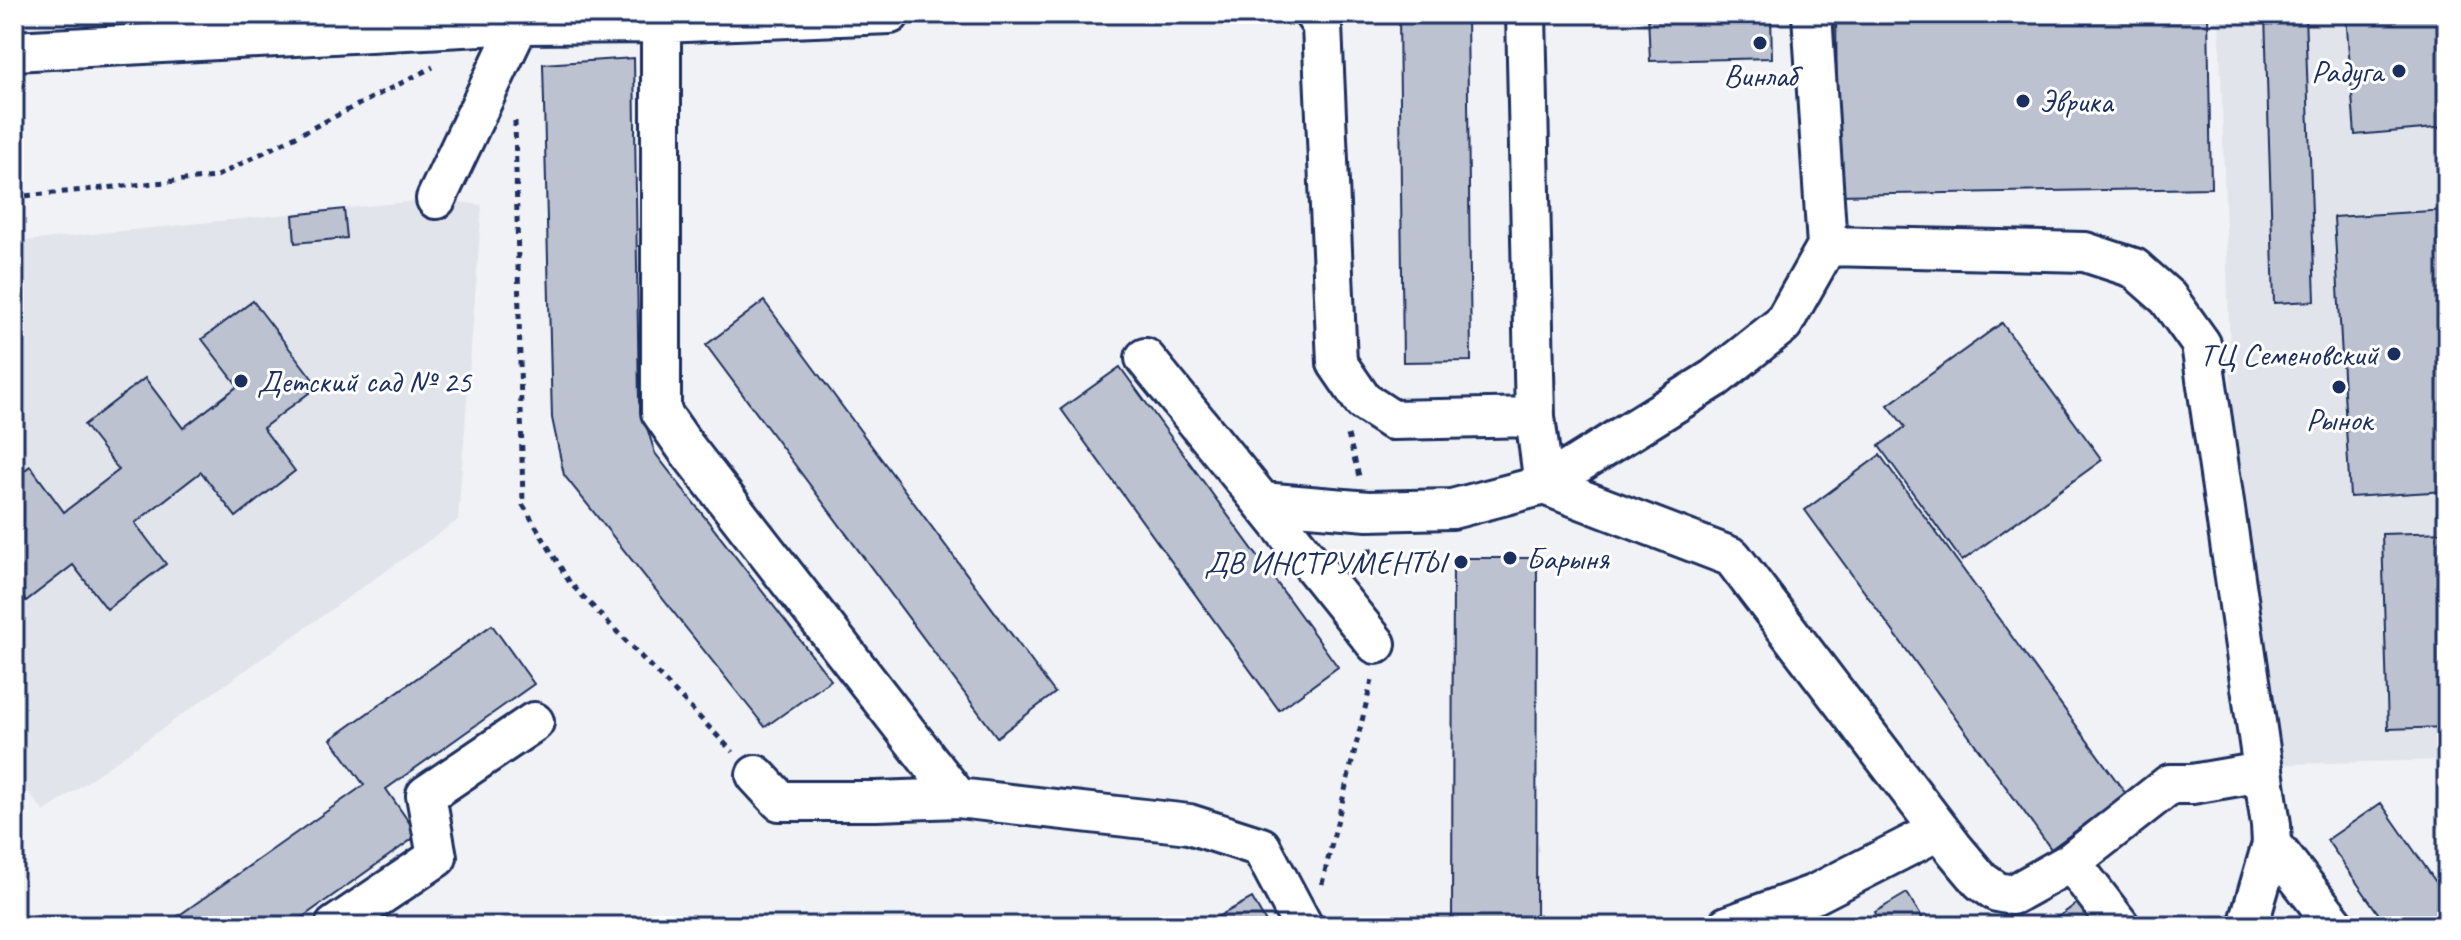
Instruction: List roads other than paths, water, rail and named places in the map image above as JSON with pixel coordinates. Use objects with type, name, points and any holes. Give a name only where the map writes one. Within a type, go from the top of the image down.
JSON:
[{"type":"lane","points":[[14,51],[519,19],[661,23],[890,14]]},
{"type":"lane","points":[[1314,14],[1322,26],[1337,363],[1363,401],[1392,420],[1535,417]]},
{"type":"lane","points":[[1526,14],[1535,417],[1544,485]]},
{"type":"lane","points":[[1262,502],[1368,511],[1452,509],[1544,485],[1715,378],[1783,324],[1827,246],[1812,14]]},
{"type":"lane","points":[[436,199],[519,19]]},
{"type":"lane","points":[[661,23],[661,412],[958,798]]},
{"type":"lane","points":[[1827,246],[2085,252],[2134,268],[2168,298],[2201,344],[2262,772],[2269,802],[2272,844],[2248,926]]},
{"type":"lane","points":[[1145,358],[1376,644]]},
{"type":"lane","points":[[1544,485],[1732,557],[1940,830],[1981,881],[1997,892],[2012,895],[2071,862],[2170,784],[2192,784],[2262,772]]},
{"type":"lane","points":[[335,926],[437,857],[426,795],[534,722]]},
{"type":"lane","points":[[756,775],[780,801],[958,798],[1189,824],[1261,847],[1303,926]]},
{"type":"lane","points":[[1727,926],[1777,917],[1940,830]]},
{"type":"lane","points":[[2272,844],[2336,926]]},
{"type":"lane","points":[[2071,862],[2120,926]]},
{"type":"place","name":"Винлаб","points":[[1760,43]]},
{"type":"place","name":"Радуга","points":[[2399,71]]},
{"type":"place","name":"Эврика","points":[[2023,101]]},
{"type":"place","name":"ТЦ Семеновский","points":[[2394,354]]},
{"type":"place","name":"Детский сад № 25","points":[[241,381]]},
{"type":"place","name":"Рынок","points":[[2339,387]]},
{"type":"place","name":"Барыня","points":[[1510,558]]},
{"type":"place","name":"ДВ ИНСТРУМЕНТЫ","points":[[1461,562]]}]
